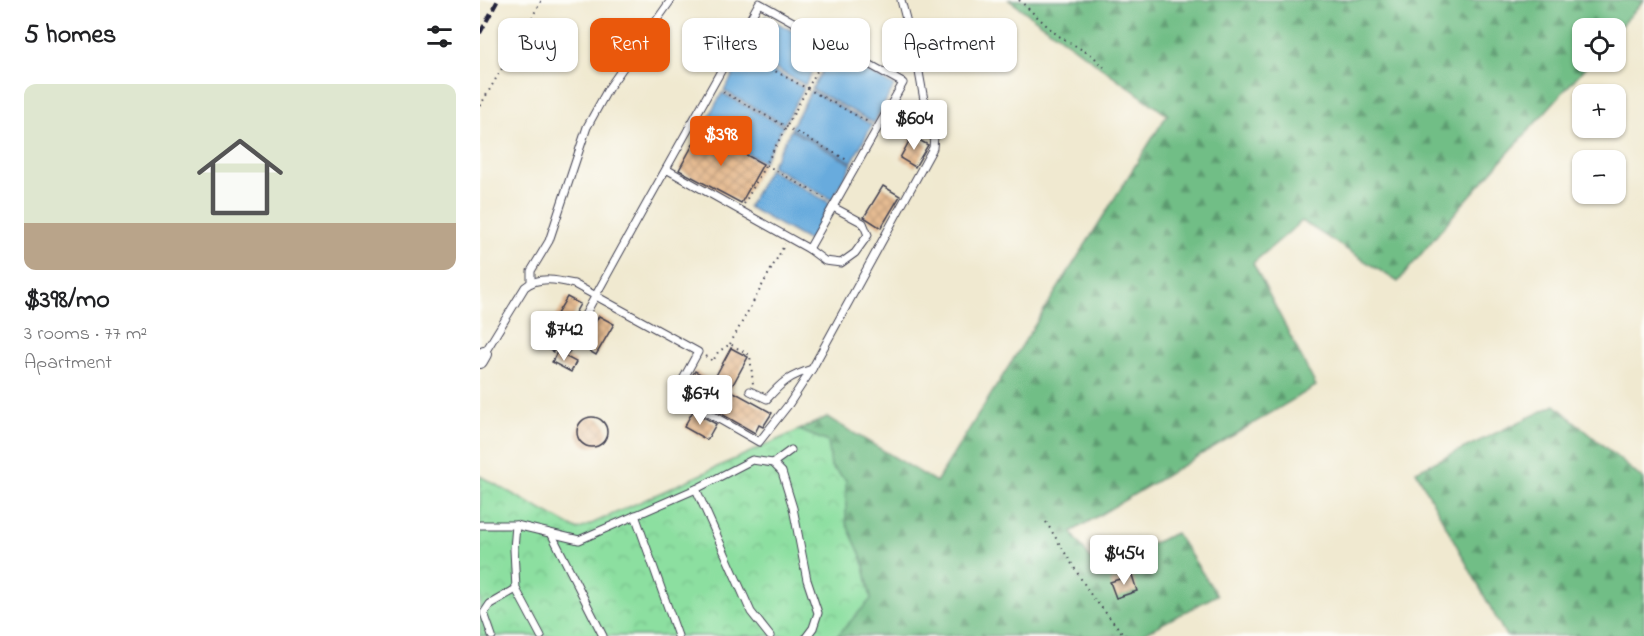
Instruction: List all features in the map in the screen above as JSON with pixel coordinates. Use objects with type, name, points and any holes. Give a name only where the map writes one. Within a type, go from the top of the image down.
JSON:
[{"type":"lane","points":[[531,283],[531,271],[549,241],[588,127],[608,89],[671,0]]},
{"type":"lane","points":[[482,358],[520,294],[531,283],[542,280],[559,280],[574,284],[698,352],[675,394],[759,442],[789,404],[812,369],[933,148],[934,136],[926,111],[918,61],[901,0]]},
{"type":"lane","points":[[566,350],[759,3],[791,21]]},
{"type":"lane","points":[[809,249],[832,204],[903,83],[870,65]]},
{"type":"lane","points":[[886,114],[899,121],[908,121],[926,111]]},
{"type":"lane","points":[[666,169],[809,249],[825,261],[840,263],[855,253],[868,235],[863,223],[832,204]]},
{"type":"lane","points":[[750,391],[766,399],[791,375],[812,369]]},
{"type":"lane","points":[[772,463],[791,450]]},
{"type":"lane","points":[[480,525],[516,525],[579,540],[696,489],[752,460],[772,463],[782,471],[793,508],[807,580],[818,614],[807,636]]},
{"type":"lane","points":[[696,489],[751,612],[770,636]]},
{"type":"lane","points":[[635,515],[678,636]]},
{"type":"lane","points":[[516,525],[514,549],[516,589],[541,636]]},
{"type":"lane","points":[[552,535],[603,636]]},
{"type":"lane","points":[[492,636],[484,613],[489,604],[516,589]]},
{"type":"path","points":[[480,106],[542,0]]},
{"type":"path","points":[[1019,0],[1057,35],[1093,56],[1104,67]]},
{"type":"path","points":[[778,72],[873,124]]},
{"type":"path","points":[[741,211],[817,72]]},
{"type":"path","points":[[723,92],[852,163]]},
{"type":"path","points":[[766,165],[832,204]]},
{"type":"path","points":[[698,352],[713,361],[718,352],[730,344],[788,238]]},
{"type":"path","points":[[730,344],[750,355],[753,384],[750,391]]},
{"type":"path","points":[[1046,522],[1091,595],[1125,636]]},
{"type":"green space","points":[[1009,0],[1644,0],[1626,21],[1626,18],[1572,18],[1572,72],[1581,72],[1460,207],[1398,282],[1302,221],[1253,263],[1316,386],[1071,532],[1097,568],[1176,533],[1217,595],[1139,636],[837,636],[871,598],[862,558],[846,523],[846,480],[831,467],[828,442],[799,430],[827,417],[936,482],[1167,115]]},
{"type":"green space","points":[[1555,405],[1644,480],[1644,636],[1506,636],[1416,471]]},
{"type":"green space","points":[[799,430],[828,442],[831,467],[846,480],[846,523],[862,558],[871,599],[837,636],[480,636],[480,476],[578,530]]},
{"type":"water","points":[[779,24],[791,30],[791,72],[812,72],[805,85],[779,71]]},
{"type":"water","points":[[735,72],[775,72],[804,88],[784,124],[724,91]]},
{"type":"water","points":[[821,72],[868,72],[894,86],[874,123],[812,89]]},
{"type":"water","points":[[811,91],[872,125],[852,162],[791,128]]},
{"type":"water","points":[[722,93],[783,126],[763,162],[702,129]]},
{"type":"water","points":[[791,130],[852,164],[832,200],[771,166]]},
{"type":"water","points":[[769,169],[830,203],[809,241],[748,207]]},
{"type":"building","points":[[701,130],[763,164],[741,203],[679,170]]},
{"type":"building","points":[[912,136],[928,145],[915,167],[900,158]]},
{"type":"building","points":[[883,186],[900,196],[881,228],[864,217]]},
{"type":"building","points":[[567,297],[580,304],[553,352],[539,344]]},
{"type":"building","points":[[599,316],[614,324],[596,355],[581,346]]},
{"type":"building","points":[[731,348],[748,357],[730,390],[772,413],[763,427],[759,425],[755,433],[683,392],[695,371],[713,381]]},
{"type":"building","points":[[557,352],[576,362],[571,372],[552,362]]},
{"type":"building","points":[[693,411],[716,424],[707,440],[684,427]]},
{"type":"building","points":[[592,417],[603,421],[607,432],[603,443],[592,447],[581,443],[577,432],[581,421]]},
{"type":"building","points":[[1132,575],[1137,591],[1116,598],[1110,582]]},
{"type":"railway","points":[[480,33],[498,0]]}]
